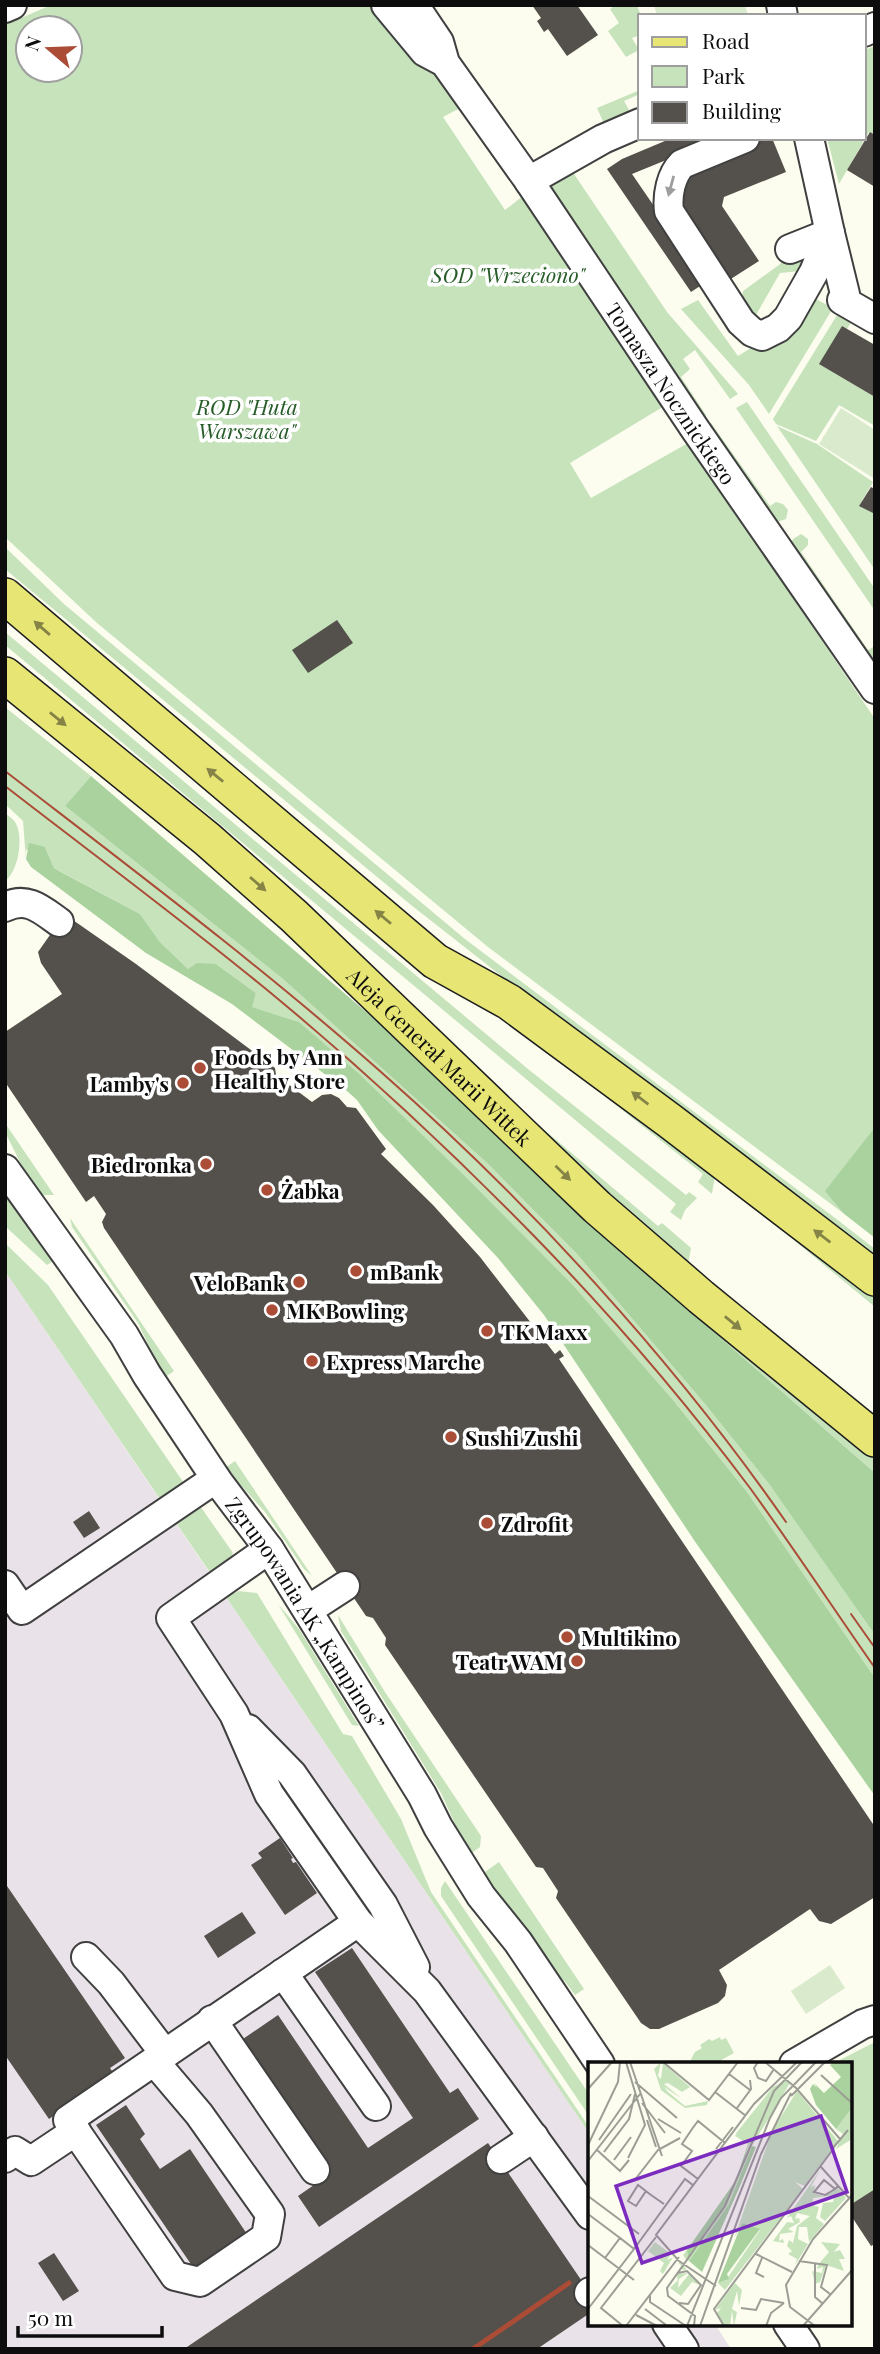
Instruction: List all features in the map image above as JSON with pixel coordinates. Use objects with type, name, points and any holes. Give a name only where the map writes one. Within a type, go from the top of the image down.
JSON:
[{"type":"main road","points":[[5,596],[435,961],[509,1002],[875,1278]]},
{"type":"main road","name":"Aleja Generał Marii Wittek","points":[[5,676],[207,839],[294,916],[597,1207],[701,1297],[875,1439]]},
{"type":"street","points":[[5,8],[12,5]]},
{"type":"street","name":"Tomasza Nocznickiego","points":[[386,5],[425,52],[445,63]]},
{"type":"street","name":"Tomasza Nocznickiego","points":[[414,5],[439,42],[445,63],[529,181],[695,429],[875,689]]},
{"type":"street","points":[[529,181],[603,139],[638,124]]},
{"type":"street","points":[[740,140],[682,164],[676,170],[669,191],[668,211],[741,322],[752,332],[762,336],[778,328],[788,318],[819,262],[830,233]]},
{"type":"street","points":[[809,140],[845,294],[842,300],[875,319]]},
{"type":"street","points":[[790,249],[830,233]]},
{"type":"street","points":[[5,907],[26,902],[42,909],[59,922]]},
{"type":"street","name":"Zgrupowania AK „Kampinos”","points":[[5,1169],[117,1324],[146,1375],[215,1479],[269,1549],[415,1783],[438,1827],[478,1891],[518,1942],[599,2062]]},
{"type":"street","points":[[5,1585],[22,1610],[215,1479]]},
{"type":"street","points":[[269,1549],[171,1618],[234,1714],[269,1794],[358,1922],[427,1991],[588,2212]]},
{"type":"street","points":[[308,1610],[345,1586]]},
{"type":"street","points":[[234,1714],[292,1774],[383,1905],[427,1991]]},
{"type":"street","points":[[86,1957],[111,1983],[160,2058],[270,2214],[266,2237],[200,2282],[175,2276],[68,2120],[160,2058],[212,2020],[358,1922]]},
{"type":"street","points":[[283,1973],[376,2106]]},
{"type":"street","points":[[796,2062],[871,2019]]},
{"type":"street","points":[[212,2020],[315,2170]]},
{"type":"street","points":[[8,2149],[31,2161],[76,2131]]},
{"type":"street","points":[[501,2160],[534,2137]]},
{"type":"street","points":[[668,2326],[684,2349]]},
{"type":"street","points":[[789,2326],[805,2349]]},
{"type":"shaded area","points":[[5,1271],[588,2132],[588,2326],[716,2326],[731,2349],[5,2349]]},
{"type":"green space","name":"ROD \"Huta Warszawa\"","points":[[51,5],[377,5],[462,107],[443,117],[505,210],[523,196],[666,405],[570,463],[591,498],[688,443],[875,719],[875,1127],[826,1191],[843,1213],[488,947],[97,623],[5,537],[5,25],[14,21],[14,84],[84,84],[84,14],[30,14]]},
{"type":"green space","points":[[616,5],[637,5],[640,14],[638,14],[638,36],[632,38],[638,51],[626,57],[608,31],[619,23],[610,9]]},
{"type":"green space","points":[[654,5],[745,5],[747,14],[656,14]]},
{"type":"green space","points":[[875,46],[875,135],[869,132],[866,137],[866,49]]},
{"type":"green space","points":[[638,91],[638,95],[624,101],[632,115],[605,126],[597,108]]},
{"type":"green space","points":[[828,140],[864,140],[839,184]]},
{"type":"green space","points":[[572,171],[667,312],[738,394],[730,399],[695,350],[683,359],[690,369],[681,377],[706,415],[702,417],[550,190],[552,182]]},
{"type":"green space","points":[[808,258],[801,271],[780,273],[752,322],[742,300],[743,291],[787,259]]},
{"type":"green space","points":[[832,260],[839,290],[824,281],[814,298],[833,308],[769,414],[749,385],[681,309],[698,300],[738,356],[757,344]]},
{"type":"green space","points":[[842,307],[856,314],[847,329],[842,326],[820,364],[875,397],[875,426],[839,405],[816,441],[776,424],[773,419]]},
{"type":"green space","points":[[747,402],[875,589],[875,611],[736,408]]},
{"type":"green space","points":[[841,408],[875,430],[875,479],[819,444]]},
{"type":"green space","points":[[711,423],[770,506],[776,502],[783,504],[788,510],[786,519],[777,522],[773,520],[708,425]]},
{"type":"green space","points":[[777,426],[817,444],[873,482],[860,504],[875,514],[875,570]]},
{"type":"green space","points":[[801,534],[808,539],[808,545],[801,552],[868,650],[875,646],[875,671],[790,546],[793,539]]},
{"type":"green space","points":[[5,547],[64,604],[465,939],[875,1249],[875,1258],[823,1216],[550,1014],[411,905],[5,569]]},
{"type":"green space","points":[[5,632],[528,1069],[686,1195],[689,1192],[697,1198],[685,1210],[681,1220],[670,1212],[676,1204],[5,645]]},
{"type":"green space","points":[[5,707],[91,776],[65,806],[283,979],[487,1163],[577,1254],[705,1404],[769,1484],[845,1592],[875,1635],[875,1678],[747,1492],[673,1400],[572,1284],[469,1180],[299,1022],[251,1007],[256,993],[216,964],[188,969],[160,942],[140,914],[54,868],[45,847],[26,850],[26,859],[23,821],[5,804]]},
{"type":"green space","points":[[91,776],[435,1071],[588,1222],[875,1473],[875,1635],[769,1484],[705,1404],[577,1254],[487,1163],[283,979],[65,806]]},
{"type":"green space","points":[[5,813],[16,824],[19,840],[16,864],[5,881]]},
{"type":"green space","points":[[29,843],[45,847],[54,868],[140,914],[160,942],[188,969],[197,963],[216,964],[256,993],[252,1007],[299,1022],[357,1072],[572,1284],[673,1400],[747,1492],[875,1678],[875,1796],[696,1543],[544,1315],[498,1258],[378,1130],[357,1100],[347,1091],[232,1004],[146,953],[31,867],[26,859]]},
{"type":"green space","points":[[553,1051],[797,1231],[875,1294],[875,1307],[715,1175],[712,1194],[698,1182],[703,1174],[553,1055]]},
{"type":"green space","points":[[483,1078],[658,1226],[662,1223],[691,1248],[687,1269]]},
{"type":"green space","points":[[5,1123],[54,1195],[42,1195],[32,1186],[5,1132]]},
{"type":"green space","points":[[875,1127],[875,1238],[843,1213],[825,1191]]},
{"type":"green space","points":[[5,1195],[52,1262],[47,1265],[5,1226]]},
{"type":"green space","points":[[70,1218],[174,1371],[164,1378],[138,1323],[72,1227]]},
{"type":"green space","points":[[588,1222],[875,1452],[875,1473]]},
{"type":"green space","points":[[5,1243],[48,1285],[188,1489],[164,1505],[5,1271]]},
{"type":"green space","points":[[235,1461],[312,1576],[304,1569],[265,1512],[225,1468]]},
{"type":"green space","points":[[198,1503],[233,1553],[229,1562],[211,1574],[174,1520]]},
{"type":"green space","points":[[239,1591],[257,1593],[343,1734],[352,1736],[401,1819],[431,1892],[588,2126],[588,2132],[226,1597]]},
{"type":"green space","points":[[278,1604],[299,1629],[359,1726],[352,1725]]},
{"type":"green space","points":[[338,1615],[385,1692],[481,1836],[480,1847],[469,1855],[441,1793],[341,1631]]},
{"type":"green space","points":[[499,1862],[584,1989],[575,1995],[542,1960],[482,1874]]},
{"type":"green space","points":[[445,1881],[588,2093],[588,2115],[441,1896]]},
{"type":"green space","points":[[830,1965],[845,1988],[806,2014],[791,1991]]},
{"type":"green space","points":[[720,2037],[721,2040],[726,2038],[734,2053],[718,2062],[690,2062],[695,2052],[702,2048],[700,2045],[709,2039],[712,2041]]},
{"type":"green space","points":[[875,2042],[875,2189],[852,2204],[852,2062],[836,2062]]},
{"type":"building","points":[[532,5],[577,5],[598,35],[567,56],[548,29],[544,32],[537,21],[541,18]]},
{"type":"building","points":[[870,132],[875,135],[875,187],[847,170]]},
{"type":"building","points":[[667,140],[715,140],[632,174],[706,282],[691,292],[607,169],[622,159]]},
{"type":"building","points":[[758,140],[773,140],[786,172],[724,197],[722,206],[759,261],[726,282],[677,209],[689,169]]},
{"type":"building","points":[[842,326],[875,345],[875,397],[819,364]]},
{"type":"building","points":[[871,487],[875,489],[875,514],[859,506]]},
{"type":"building","points":[[337,620],[353,643],[308,673],[292,650]]},
{"type":"building","points":[[70,918],[275,1068],[276,1075],[312,1102],[322,1095],[331,1094],[347,1107],[356,1108],[386,1149],[381,1154],[433,1205],[480,1257],[555,1354],[560,1350],[564,1356],[559,1359],[875,1827],[875,1897],[831,1924],[819,1921],[810,1909],[719,1970],[727,1985],[725,1996],[718,2003],[659,2029],[650,2029],[641,2023],[556,1898],[558,1891],[543,1868],[536,1867],[385,1645],[386,1638],[373,1618],[366,1616],[104,1228],[102,1222],[106,1214],[94,1196],[86,1202],[5,1082],[5,1032],[62,994],[41,963],[38,952],[59,922]]},
{"type":"building","points":[[89,1511],[100,1528],[84,1538],[73,1522]]},
{"type":"building","points":[[280,1838],[293,1858],[293,1863],[296,1862],[317,1893],[285,1915],[251,1865],[262,1858],[258,1853]]},
{"type":"building","points":[[7,1886],[125,2058],[110,2068],[114,2074],[103,2083],[49,2119],[5,2055]]},
{"type":"building","points":[[242,1912],[256,1933],[218,1958],[204,1936]]},
{"type":"building","points":[[352,1948],[450,2093],[458,2088],[479,2119],[319,2227],[298,2196],[330,2174],[240,2041],[278,2015],[368,2148],[413,2118],[315,1972]]},
{"type":"building","points":[[126,2105],[145,2134],[140,2139],[160,2169],[190,2149],[249,2237],[197,2273],[96,2125]]},
{"type":"building","points":[[488,2143],[588,2290],[588,2314],[537,2349],[184,2349]]},
{"type":"building","points":[[875,2189],[875,2244],[871,2246],[852,2217],[852,2204]]},
{"type":"building","points":[[54,2253],[79,2291],[63,2301],[38,2263]]},
{"type":"tram line","points":[[5,771],[196,918],[381,1072],[436,1122],[545,1229],[648,1343],[743,1462],[786,1522]]},
{"type":"tram line","points":[[5,786],[272,994],[406,1112],[534,1236],[646,1359],[725,1455],[875,1668]]},
{"type":"tram line","points":[[851,1614],[875,1648]]},
{"type":"railway","points":[[473,2349],[569,2283]]},
{"type":"place","name":"Foods by Ann Healthy Store","points":[[200,1068]]},
{"type":"place","name":"Lamby's","points":[[183,1083]]},
{"type":"place","name":"Biedronka","points":[[206,1164]]},
{"type":"place","name":"Żabka","points":[[267,1190]]},
{"type":"place","name":"mBank","points":[[356,1271]]},
{"type":"place","name":"VeloBank","points":[[299,1282]]},
{"type":"place","name":"MK Bowling","points":[[272,1310]]},
{"type":"place","name":"TK Maxx","points":[[487,1331]]},
{"type":"place","name":"Express Marche","points":[[312,1361]]},
{"type":"place","name":"Sushi Zushi","points":[[451,1437]]},
{"type":"place","name":"Zdrofit","points":[[487,1523]]},
{"type":"place","name":"Multikino","points":[[567,1637]]},
{"type":"place","name":"Teatr WAM","points":[[577,1661]]},
{"type":"park label","name":"SOD \"Wrzeciono\"","points":[[508,274]]}]
